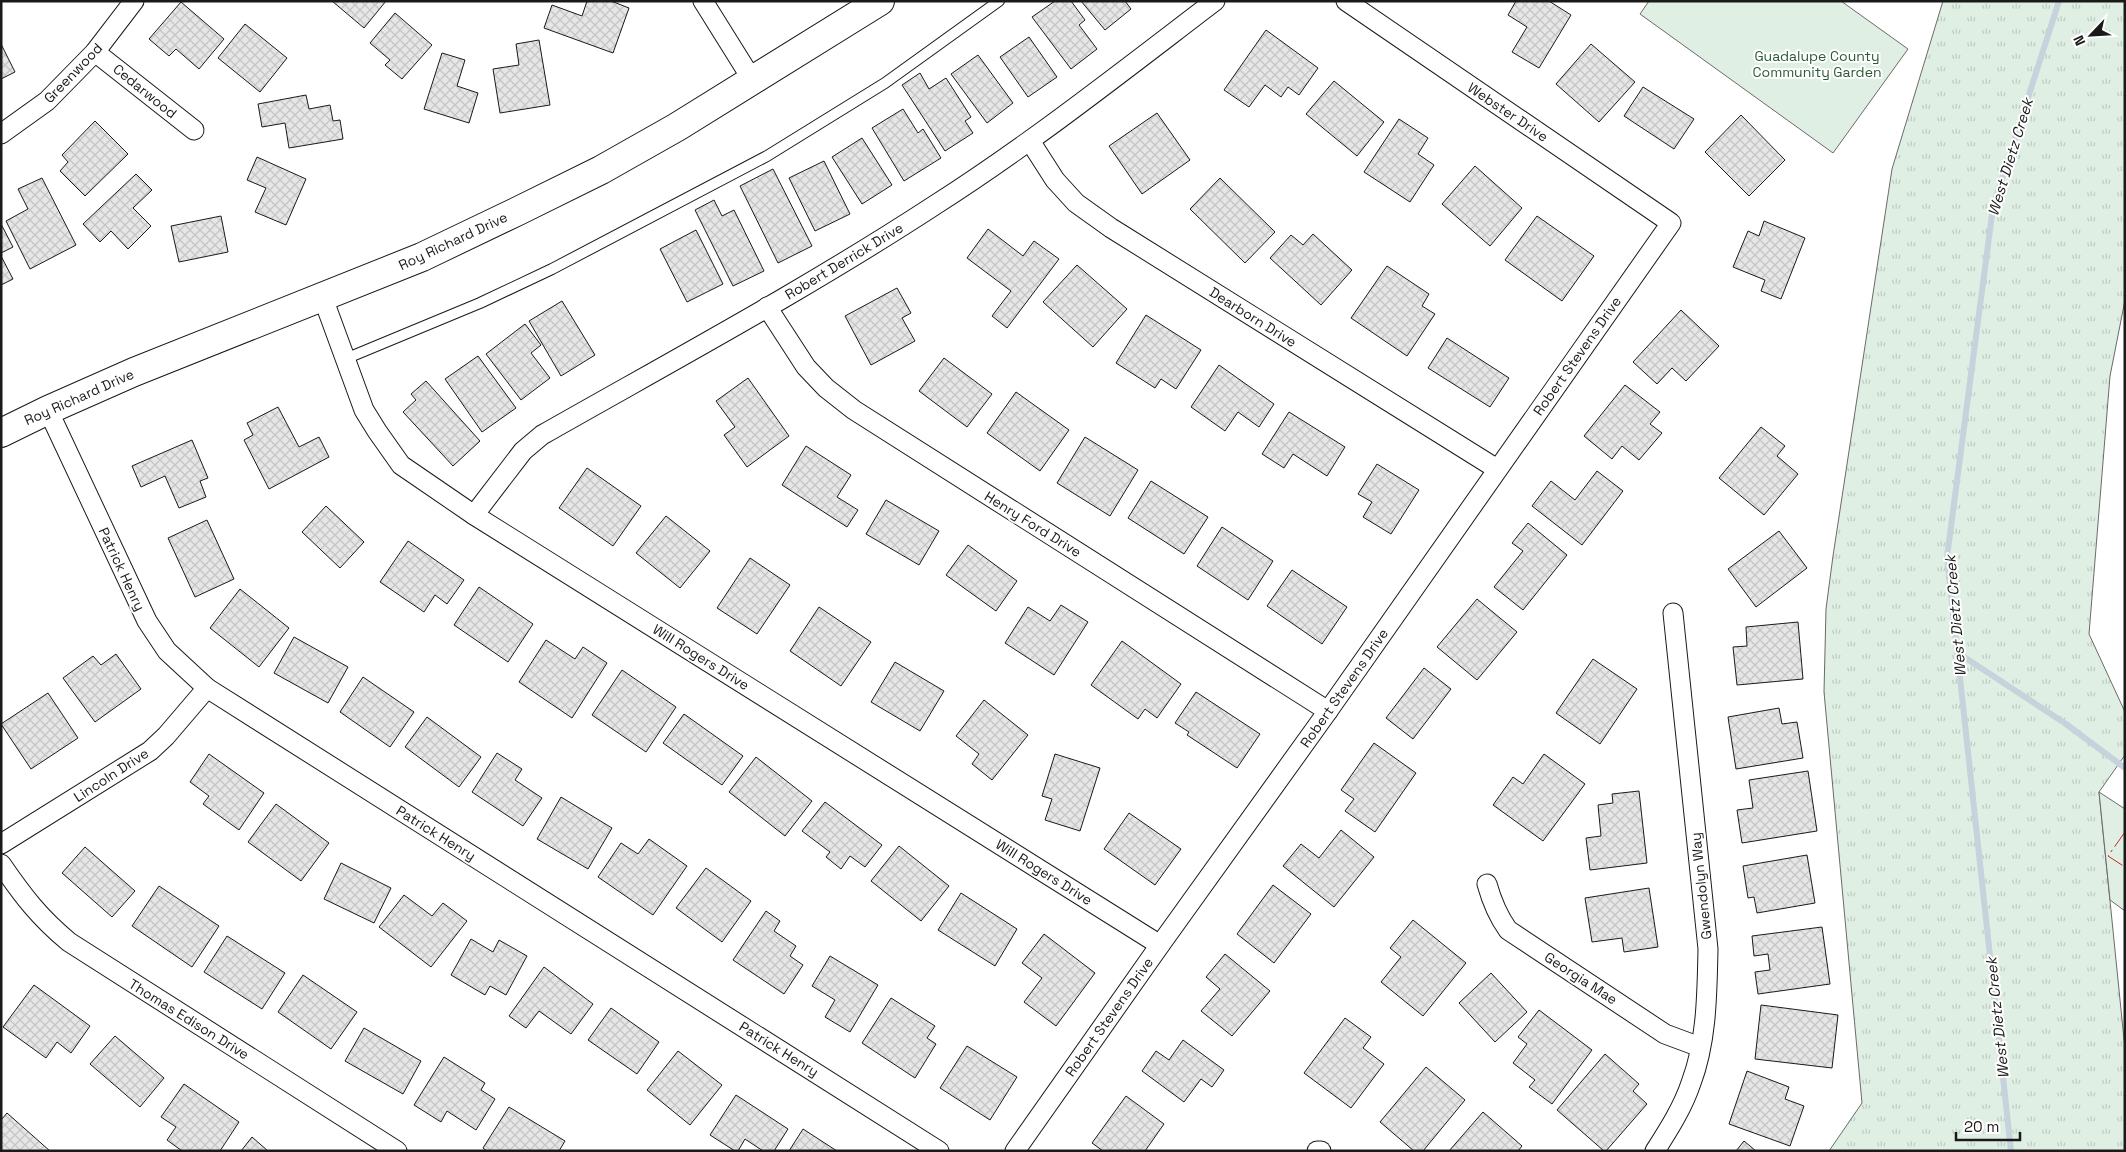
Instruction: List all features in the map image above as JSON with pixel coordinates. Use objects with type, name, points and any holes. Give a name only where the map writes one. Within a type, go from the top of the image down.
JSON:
[{"type":"main road","name":"Roy Richard Drive","points":[[1,433],[134,372],[323,298],[431,253],[602,170],[753,81],[880,1]]},
{"type":"street","name":"Greenwood","points":[[1,134],[46,101],[95,52],[134,1]]},
{"type":"street","points":[[703,1],[753,81]]},
{"type":"street","name":"Robert Derrick Drive","points":[[474,515],[522,451],[542,434],[767,307],[896,230],[1030,141],[1215,1]]},
{"type":"street","name":"Webster Drive","points":[[1346,1],[1671,223]]},
{"type":"street","name":"Cedarwood","points":[[95,52],[194,130]]},
{"type":"street","name":"Dearborn Drive","points":[[1030,141],[1055,180],[1076,203],[1111,228],[1497,469]]},
{"type":"street","name":"Robert Stevens Drive","points":[[1015,1151],[1328,711],[1671,223]]},
{"type":"street","name":"Will Rogers Drive","points":[[323,298],[364,410],[402,465],[474,515],[1160,945]]},
{"type":"street","name":"Henry Ford Drive","points":[[767,307],[806,367],[826,388],[854,410],[1328,711]]},
{"type":"street","name":"Patrick Henry","points":[[48,410],[147,621],[167,651],[207,688],[939,1151]]},
{"type":"street","name":"Gwendolyn Way","points":[[1655,1151],[1672,1124],[1692,1082],[1700,1047],[1707,998],[1708,949],[1673,612]]},
{"type":"street","name":"Lincoln Drive","points":[[1,844],[150,751],[166,736],[207,688]]},
{"type":"street","name":"Thomas Edison Drive","points":[[1,864],[29,904],[47,924],[69,942],[397,1151]]},
{"type":"street","name":"Georgia Mae","points":[[1487,884],[1498,917],[1508,930],[1665,1034],[1700,1047]]},
{"type":"lane","points":[[345,359],[480,303],[552,269],[767,156],[885,83],[1000,1]]},
{"type":"green space","name":"Guadalupe County Community Garden","points":[[1649,1],[1841,1],[1908,49],[1833,153],[1640,14]]},
{"type":"green space","points":[[1943,1],[2125,1],[2125,300],[2110,376],[2089,634],[2125,712],[2125,755],[2099,792],[2125,1049],[2125,1151],[1829,1151],[1862,1103],[1824,692],[1826,609],[1892,169]]},
{"type":"green space","points":[[2099,792],[2125,809],[2125,911],[2110,900]]},
{"type":"building","points":[[332,1],[386,1],[364,28]]},
{"type":"building","points":[[587,1],[611,1],[629,8],[613,53],[544,28],[552,5],[582,16]]},
{"type":"building","points":[[1055,1],[1071,1],[1085,20],[1079,25],[1097,49],[1071,69],[1032,17]]},
{"type":"building","points":[[1081,1],[1125,1],[1131,9],[1105,30]]},
{"type":"building","points":[[1516,1],[1549,1],[1571,15],[1539,68],[1512,52],[1527,27],[1508,15]]},
{"type":"building","points":[[181,2],[224,39],[199,69],[176,49],[169,56],[149,39]]},
{"type":"building","points":[[395,13],[432,45],[402,79],[385,65],[390,60],[370,43]]},
{"type":"building","points":[[245,24],[287,58],[260,92],[218,58]]},
{"type":"building","points":[[1266,30],[1318,68],[1299,95],[1288,87],[1281,97],[1265,85],[1249,107],[1224,90]]},
{"type":"building","points":[[1029,37],[1057,77],[1028,97],[1000,57]]},
{"type":"building","points":[[539,40],[550,105],[500,113],[493,69],[519,65],[516,44]]},
{"type":"building","points":[[1,44],[15,72],[1,79]]},
{"type":"building","points":[[1591,44],[1635,82],[1599,122],[1556,84]]},
{"type":"building","points":[[442,53],[465,60],[457,86],[478,93],[469,123],[424,109]]},
{"type":"building","points":[[978,55],[1013,103],[987,123],[951,74]]},
{"type":"building","points":[[920,73],[929,89],[946,78],[971,117],[965,121],[973,133],[945,151],[902,85]]},
{"type":"building","points":[[1334,81],[1384,122],[1357,156],[1306,114]]},
{"type":"building","points":[[1643,87],[1694,119],[1674,149],[1624,116]]},
{"type":"building","points":[[306,95],[309,109],[330,105],[333,121],[340,120],[343,139],[289,148],[285,123],[262,127],[258,104]]},
{"type":"building","points":[[903,109],[918,133],[923,129],[941,158],[904,181],[872,128]]},
{"type":"building","points":[[1157,113],[1190,160],[1142,194],[1109,146]]},
{"type":"building","points":[[1741,115],[1785,160],[1749,196],[1705,152]]},
{"type":"building","points":[[1399,119],[1428,138],[1418,154],[1434,165],[1410,202],[1364,172]]},
{"type":"building","points":[[95,121],[128,154],[85,196],[60,171],[68,162],[62,155]]},
{"type":"building","points":[[862,138],[892,185],[862,204],[832,157]]},
{"type":"building","points":[[257,157],[306,179],[286,225],[255,212],[266,188],[247,180]]},
{"type":"building","points":[[824,161],[850,214],[815,231],[789,178]]},
{"type":"building","points":[[1475,166],[1522,208],[1490,246],[1442,204]]},
{"type":"building","points":[[773,169],[812,246],[778,263],[740,186]]},
{"type":"building","points":[[136,174],[152,190],[133,208],[151,226],[128,249],[111,231],[100,242],[83,224]]},
{"type":"building","points":[[42,178],[76,245],[30,269],[6,221],[28,209],[18,189]]},
{"type":"building","points":[[1220,178],[1275,232],[1245,263],[1190,209]]},
{"type":"building","points":[[714,200],[722,216],[734,210],[764,271],[733,286],[695,210]]},
{"type":"building","points":[[221,216],[228,252],[179,262],[171,226]]},
{"type":"building","points":[[1537,216],[1594,256],[1562,301],[1505,260]]},
{"type":"building","points":[[1764,221],[1805,238],[1781,299],[1761,291],[1765,280],[1733,267],[1748,231],[1759,236]]},
{"type":"building","points":[[1,224],[13,247],[1,253]]},
{"type":"building","points":[[988,229],[1023,256],[1034,241],[1059,259],[1007,328],[992,316],[1011,291],[967,258]]},
{"type":"building","points":[[696,230],[723,284],[687,302],[660,249]]},
{"type":"building","points":[[1313,234],[1352,270],[1321,305],[1270,258],[1291,235],[1303,245]]},
{"type":"building","points":[[1,256],[13,279],[1,285]]},
{"type":"building","points":[[1077,265],[1127,309],[1093,347],[1043,302]]},
{"type":"building","points":[[1387,266],[1429,294],[1422,306],[1435,314],[1407,356],[1351,318]]},
{"type":"building","points":[[897,288],[911,313],[902,318],[915,341],[871,365],[845,316]]},
{"type":"building","points":[[562,301],[595,355],[561,376],[529,321]]},
{"type":"building","points":[[1681,310],[1719,346],[1686,381],[1672,368],[1657,384],[1633,362]]},
{"type":"building","points":[[1146,315],[1201,350],[1176,389],[1161,379],[1155,388],[1116,363]]},
{"type":"building","points":[[525,324],[541,345],[531,353],[550,378],[521,400],[486,354]]},
{"type":"building","points":[[1447,338],[1509,378],[1490,407],[1428,368]]},
{"type":"building","points":[[478,356],[516,408],[482,432],[445,379]]},
{"type":"building","points":[[944,358],[992,394],[967,427],[919,391]]},
{"type":"building","points":[[1219,365],[1274,404],[1259,427],[1238,412],[1225,431],[1191,407]]},
{"type":"building","points":[[748,378],[789,436],[747,467],[724,435],[735,427],[716,401]]},
{"type":"building","points":[[426,381],[480,441],[453,466],[403,412],[416,400],[411,394]]},
{"type":"building","points":[[1625,385],[1660,412],[1650,424],[1662,433],[1639,460],[1622,446],[1612,459],[1584,436]]},
{"type":"building","points":[[1016,392],[1069,430],[1040,471],[987,433]]},
{"type":"building","points":[[278,407],[299,447],[319,437],[329,457],[269,489],[244,440],[253,435],[247,423]]},
{"type":"building","points":[[1289,412],[1345,447],[1327,476],[1293,454],[1284,468],[1262,454]]},
{"type":"building","points":[[1761,427],[1785,446],[1777,456],[1798,474],[1764,515],[1719,478]]},
{"type":"building","points":[[1085,437],[1138,470],[1110,516],[1057,483]]},
{"type":"building","points":[[192,440],[208,478],[200,481],[206,497],[179,508],[165,476],[141,487],[132,466]]},
{"type":"building","points":[[806,446],[851,475],[837,497],[858,510],[847,527],[782,485]]},
{"type":"building","points":[[1377,464],[1419,490],[1391,534],[1363,517],[1372,502],[1358,494]]},
{"type":"building","points":[[587,468],[641,506],[613,546],[559,508]]},
{"type":"building","points":[[1597,471],[1623,491],[1582,545],[1532,506],[1551,481],[1575,500]]},
{"type":"building","points":[[1151,481],[1208,517],[1184,554],[1128,518]]},
{"type":"building","points":[[886,500],[939,531],[919,565],[866,534]]},
{"type":"building","points":[[326,506],[364,542],[340,568],[302,532]]},
{"type":"building","points":[[666,516],[710,551],[680,588],[636,553]]},
{"type":"building","points":[[207,520],[234,579],[195,597],[168,538]]},
{"type":"building","points":[[1528,523],[1567,555],[1523,610],[1494,587],[1523,551],[1512,543]]},
{"type":"building","points":[[1222,527],[1273,561],[1248,600],[1197,566]]},
{"type":"building","points":[[1779,531],[1807,568],[1756,607],[1728,569]]},
{"type":"building","points":[[408,541],[464,580],[447,604],[435,595],[424,612],[380,582]]},
{"type":"building","points":[[968,545],[1017,581],[996,611],[946,575]]},
{"type":"building","points":[[750,558],[790,585],[757,634],[717,608]]},
{"type":"building","points":[[1292,570],[1347,607],[1322,644],[1267,606]]},
{"type":"building","points":[[479,587],[533,624],[508,662],[454,625]]},
{"type":"building","points":[[240,589],[289,628],[259,667],[210,628]]},
{"type":"building","points":[[1477,599],[1517,632],[1477,680],[1437,647]]},
{"type":"building","points":[[1061,605],[1088,622],[1054,675],[1005,643],[1028,607],[1050,621]]},
{"type":"building","points":[[819,607],[871,642],[841,686],[790,651]]},
{"type":"building","points":[[1798,622],[1803,679],[1737,685],[1733,647],[1747,646],[1746,627]]},
{"type":"building","points":[[294,637],[348,667],[328,703],[274,673]]},
{"type":"building","points":[[546,640],[575,659],[583,647],[607,663],[572,718],[519,682]]},
{"type":"building","points":[[1122,641],[1181,684],[1157,718],[1145,709],[1138,719],[1091,685]]},
{"type":"building","points":[[116,654],[141,689],[95,722],[63,678],[93,656],[101,665]]},
{"type":"building","points":[[1593,659],[1637,689],[1600,744],[1556,713]]},
{"type":"building","points":[[895,662],[944,691],[920,731],[871,702]]},
{"type":"building","points":[[1424,668],[1451,689],[1413,739],[1386,718]]},
{"type":"building","points":[[622,670],[676,707],[646,752],[592,715]]},
{"type":"building","points":[[363,677],[414,712],[390,747],[340,712]]},
{"type":"building","points":[[1196,692],[1260,734],[1237,768],[1187,735],[1189,732],[1175,723]]},
{"type":"building","points":[[48,693],[78,738],[31,769],[1,724]]},
{"type":"building","points":[[984,700],[1028,735],[992,780],[972,764],[979,754],[956,736]]},
{"type":"building","points":[[1779,708],[1782,724],[1797,722],[1803,758],[1736,769],[1728,717]]},
{"type":"building","points":[[684,714],[743,756],[722,785],[663,743]]},
{"type":"building","points":[[427,717],[481,757],[459,787],[405,747]]},
{"type":"building","points":[[1374,743],[1416,773],[1375,832],[1345,811],[1354,799],[1341,790]]},
{"type":"building","points":[[497,753],[522,769],[515,780],[542,798],[523,826],[472,792]]},
{"type":"building","points":[[209,754],[264,793],[239,830],[203,804],[209,796],[190,782]]},
{"type":"building","points":[[1055,754],[1100,768],[1080,831],[1045,820],[1052,799],[1042,796]]},
{"type":"building","points":[[1544,754],[1585,784],[1543,841],[1493,805],[1513,777],[1523,784]]},
{"type":"building","points":[[756,757],[812,801],[785,836],[729,792]]},
{"type":"building","points":[[1808,771],[1817,831],[1742,843],[1737,810],[1753,808],[1749,780]]},
{"type":"building","points":[[1639,791],[1647,863],[1590,870],[1586,838],[1601,836],[1598,805],[1613,803],[1612,794]]},
{"type":"building","points":[[561,797],[612,828],[588,869],[537,839]]},
{"type":"building","points":[[825,802],[882,845],[865,867],[850,856],[841,869],[826,857],[830,852],[802,831]]},
{"type":"building","points":[[276,804],[329,843],[301,881],[248,842]]},
{"type":"building","points":[[1129,813],[1181,849],[1155,885],[1104,849]]},
{"type":"building","points":[[1341,830],[1374,857],[1334,907],[1283,866],[1301,844],[1319,858]]},
{"type":"building","points":[[649,839],[687,866],[653,915],[598,877],[621,843],[638,854]]},
{"type":"building","points":[[899,846],[949,886],[921,921],[871,881]]},
{"type":"building","points":[[85,847],[135,891],[112,917],[62,873]]},
{"type":"building","points":[[1807,855],[1815,903],[1757,913],[1754,897],[1748,898],[1743,866]]},
{"type":"building","points":[[341,863],[391,888],[374,923],[324,899]]},
{"type":"building","points":[[706,868],[751,901],[722,942],[676,908]]},
{"type":"building","points":[[1273,885],[1311,914],[1274,963],[1237,934]]},
{"type":"building","points":[[159,886],[219,926],[192,967],[132,926]]},
{"type":"building","points":[[1649,888],[1658,947],[1624,952],[1622,938],[1592,942],[1585,898]]},
{"type":"building","points":[[961,893],[1017,929],[995,966],[938,930]]},
{"type":"building","points":[[404,895],[432,916],[443,903],[467,921],[431,967],[379,927]]},
{"type":"building","points":[[766,911],[780,921],[774,931],[796,946],[790,956],[803,965],[784,994],[733,960]]},
{"type":"building","points":[[1413,920],[1466,963],[1423,1016],[1381,982],[1401,957],[1390,948]]},
{"type":"building","points":[[1822,927],[1830,984],[1758,994],[1755,972],[1770,970],[1768,954],[1754,956],[1752,936]]},
{"type":"building","points":[[1044,934],[1095,973],[1056,1026],[1024,1002],[1042,978],[1022,963]]},
{"type":"building","points":[[227,936],[285,973],[262,1009],[204,972]]},
{"type":"building","points":[[471,939],[493,952],[499,940],[527,956],[506,995],[490,986],[485,995],[451,975]]},
{"type":"building","points":[[1225,954],[1270,991],[1232,1036],[1201,1011],[1220,989],[1206,977]]},
{"type":"building","points":[[830,956],[878,985],[850,1032],[825,1017],[835,1000],[812,986]]},
{"type":"building","points":[[544,967],[593,1004],[571,1034],[539,1011],[526,1028],[509,1016]]},
{"type":"building","points":[[1491,973],[1527,1012],[1495,1042],[1459,1003]]},
{"type":"building","points":[[303,975],[357,1012],[331,1049],[278,1012]]},
{"type":"building","points":[[34,985],[90,1026],[71,1053],[57,1042],[46,1058],[3,1027]]},
{"type":"building","points":[[891,998],[935,1026],[927,1038],[936,1044],[915,1078],[862,1043]]},
{"type":"building","points":[[1761,1005],[1838,1015],[1832,1068],[1755,1059]]},
{"type":"building","points":[[611,1008],[659,1042],[637,1074],[588,1040]]},
{"type":"building","points":[[1539,1010],[1592,1050],[1552,1104],[1529,1087],[1535,1080],[1513,1063],[1527,1044],[1518,1037]]},
{"type":"building","points":[[1345,1018],[1371,1037],[1363,1048],[1384,1064],[1351,1108],[1304,1073]]},
{"type":"building","points":[[364,1028],[421,1061],[403,1094],[345,1061]]},
{"type":"building","points":[[115,1036],[164,1078],[140,1107],[90,1064]]},
{"type":"building","points":[[1183,1040],[1224,1070],[1212,1087],[1201,1079],[1184,1102],[1142,1071],[1156,1051],[1169,1060]]},
{"type":"building","points":[[967,1046],[1017,1077],[990,1120],[940,1088]]},
{"type":"building","points":[[678,1051],[722,1085],[690,1125],[647,1090]]},
{"type":"building","points":[[1605,1054],[1639,1084],[1633,1091],[1647,1104],[1604,1151],[1557,1110]]},
{"type":"building","points":[[444,1057],[485,1083],[481,1090],[495,1099],[476,1130],[447,1111],[441,1122],[414,1105]]},
{"type":"building","points":[[1426,1067],[1465,1100],[1423,1151],[1414,1151],[1380,1122]]},
{"type":"building","points":[[1747,1071],[1789,1087],[1785,1099],[1804,1106],[1790,1146],[1729,1124]]},
{"type":"building","points":[[184,1084],[239,1122],[220,1151],[182,1151],[167,1140],[176,1127],[161,1117]]},
{"type":"building","points":[[736,1095],[788,1129],[774,1151],[763,1151],[745,1139],[738,1151],[735,1151],[710,1135]]},
{"type":"building","points":[[1126,1096],[1164,1124],[1145,1151],[1103,1151],[1092,1143]]},
{"type":"building","points":[[509,1107],[565,1141],[559,1151],[487,1151],[483,1148]]},
{"type":"building","points":[[1483,1112],[1522,1146],[1518,1151],[1449,1151]]},
{"type":"building","points":[[7,1113],[50,1151],[1,1151],[1,1120]]},
{"type":"building","points":[[803,1129],[837,1151],[789,1151]]},
{"type":"building","points":[[252,1137],[268,1151],[241,1151]]},
{"type":"building","points":[[1744,1141],[1756,1151],[1736,1151]]},
{"type":"waterway","name":"West Dietz Creek","points":[[2011,1151],[1947,557],[1993,207],[2059,1]]},
{"type":"waterway","points":[[1958,653],[2066,724],[2125,768]]},
{"type":"power","points":[[2125,832],[2108,856],[2125,867]]}]
